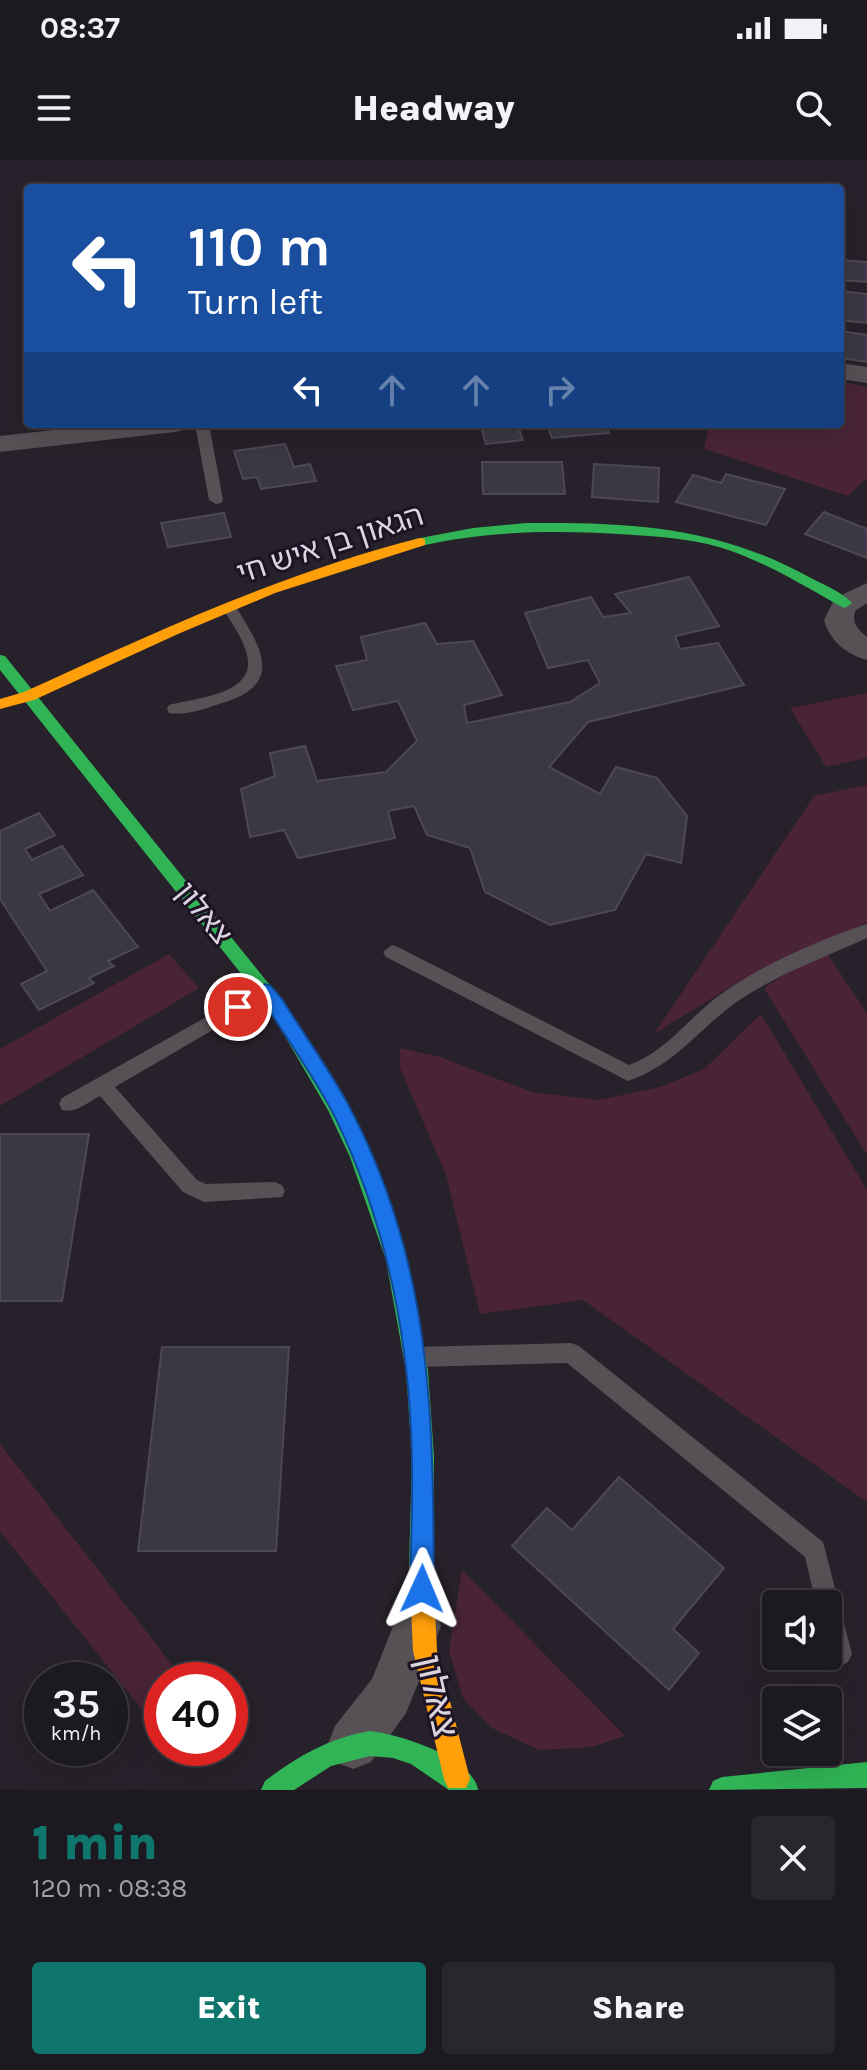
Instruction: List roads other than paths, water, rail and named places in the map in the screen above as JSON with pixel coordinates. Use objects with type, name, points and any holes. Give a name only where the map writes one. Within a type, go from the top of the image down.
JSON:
[{"type":"street","points":[[844,372],[867,375]]},
{"type":"street","points":[[0,444],[140,428]]},
{"type":"street","name":"הגאון בן איש חי","points":[[0,705],[29,696],[229,607],[315,573],[405,545],[489,529],[560,527],[684,535],[722,543],[856,598]]},
{"type":"street","points":[[856,598],[839,612],[838,621],[843,632],[867,650]]},
{"type":"street","name":"צאלון","points":[[0,660],[265,991],[311,1057],[342,1111],[367,1167],[388,1226],[401,1276],[416,1357],[423,1446],[422,1613],[431,1687],[462,1784]]},
{"type":"street","name":"צאלון","points":[[353,1744],[389,1696],[422,1613]]},
{"type":"street","points":[[274,1790],[310,1759],[353,1744],[398,1746],[419,1753],[462,1784]]},
{"type":"street","points":[[722,1790],[867,1775]]},
{"type":"lane","points":[[203,428],[216,500]]},
{"type":"lane","points":[[175,709],[236,694],[250,684],[257,672],[254,648],[229,607]]},
{"type":"lane","points":[[392,952],[628,1073],[647,1068],[662,1058],[730,997],[796,962],[867,931]]},
{"type":"lane","points":[[69,1104],[265,991]]},
{"type":"lane","points":[[102,1085],[190,1186],[204,1193],[275,1191]]},
{"type":"lane","points":[[416,1357],[571,1353],[815,1550],[825,1590]]}]
